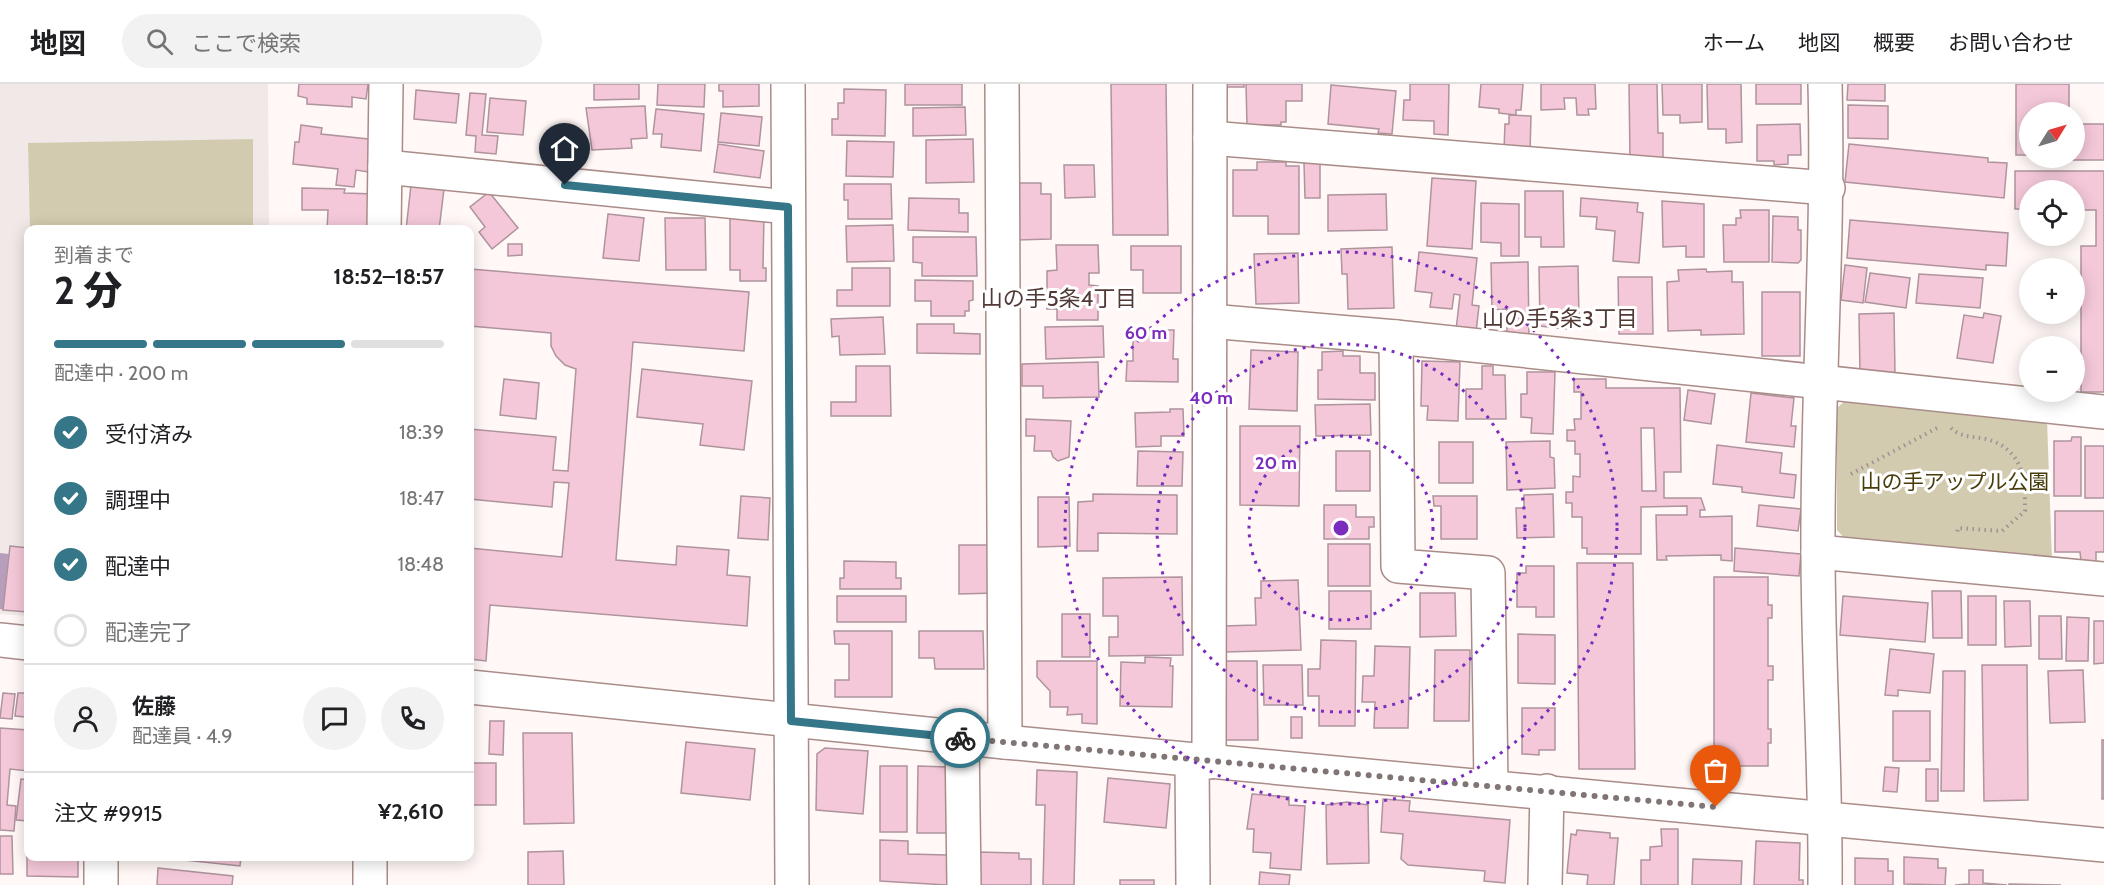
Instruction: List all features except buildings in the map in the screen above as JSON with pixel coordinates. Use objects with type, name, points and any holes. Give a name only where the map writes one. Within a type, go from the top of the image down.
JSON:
[{"type":"street","points":[[384,225],[386,84]]},
{"type":"street","points":[[788,84],[792,885]]},
{"type":"street","points":[[1002,84],[1005,742]]},
{"type":"street","points":[[1193,885],[1200,761],[1210,321],[1210,84]]},
{"type":"street","points":[[1825,84],[1828,188],[1819,382],[1818,478],[1826,818],[1825,885]]},
{"type":"street","points":[[1210,138],[1828,188]]},
{"type":"street","points":[[385,167],[788,207]]},
{"type":"street","points":[[1210,321],[1396,337],[2104,412]]},
{"type":"street","points":[[1396,337],[1398,566],[1488,573],[1491,786]]},
{"type":"street","points":[[1818,552],[2104,579]]},
{"type":"street","points":[[0,640],[24,643]]},
{"type":"street","points":[[474,687],[962,738],[1547,791],[2104,845]]},
{"type":"street","points":[[962,738],[964,885]]},
{"type":"street","points":[[1545,885],[1547,791]]},
{"type":"street","points":[[101,861],[101,885]]},
{"type":"street","points":[[370,861],[370,885]]},
{"type":"path","points":[[1818,478],[1845,477],[1947,423],[1959,435],[1989,440],[2006,450],[2014,456],[2025,477],[2025,512],[2002,531],[1958,528],[1953,565]]},
{"type":"shaded area","points":[[0,84],[268,84],[269,225],[24,225],[24,616],[0,614]]},
{"type":"shaded area","points":[[0,553],[9,554],[3,610],[0,609]]},
{"type":"green space","points":[[253,139],[253,225],[30,225],[28,143]]},
{"type":"green space","name":"山の手アップル公園","points":[[1846,400],[2047,420],[2052,560],[1846,540],[1837,530],[1837,408]]},
{"type":"way so far","points":[[960,738],[1716,807]]},
{"type":"district","name":"山の手5条4丁目","points":[[1059,298]]},
{"type":"district","name":"山の手5条3丁目","points":[[1560,318]]},
{"type":"route","points":[[565,185],[788,207],[791,721],[960,738]]}]
